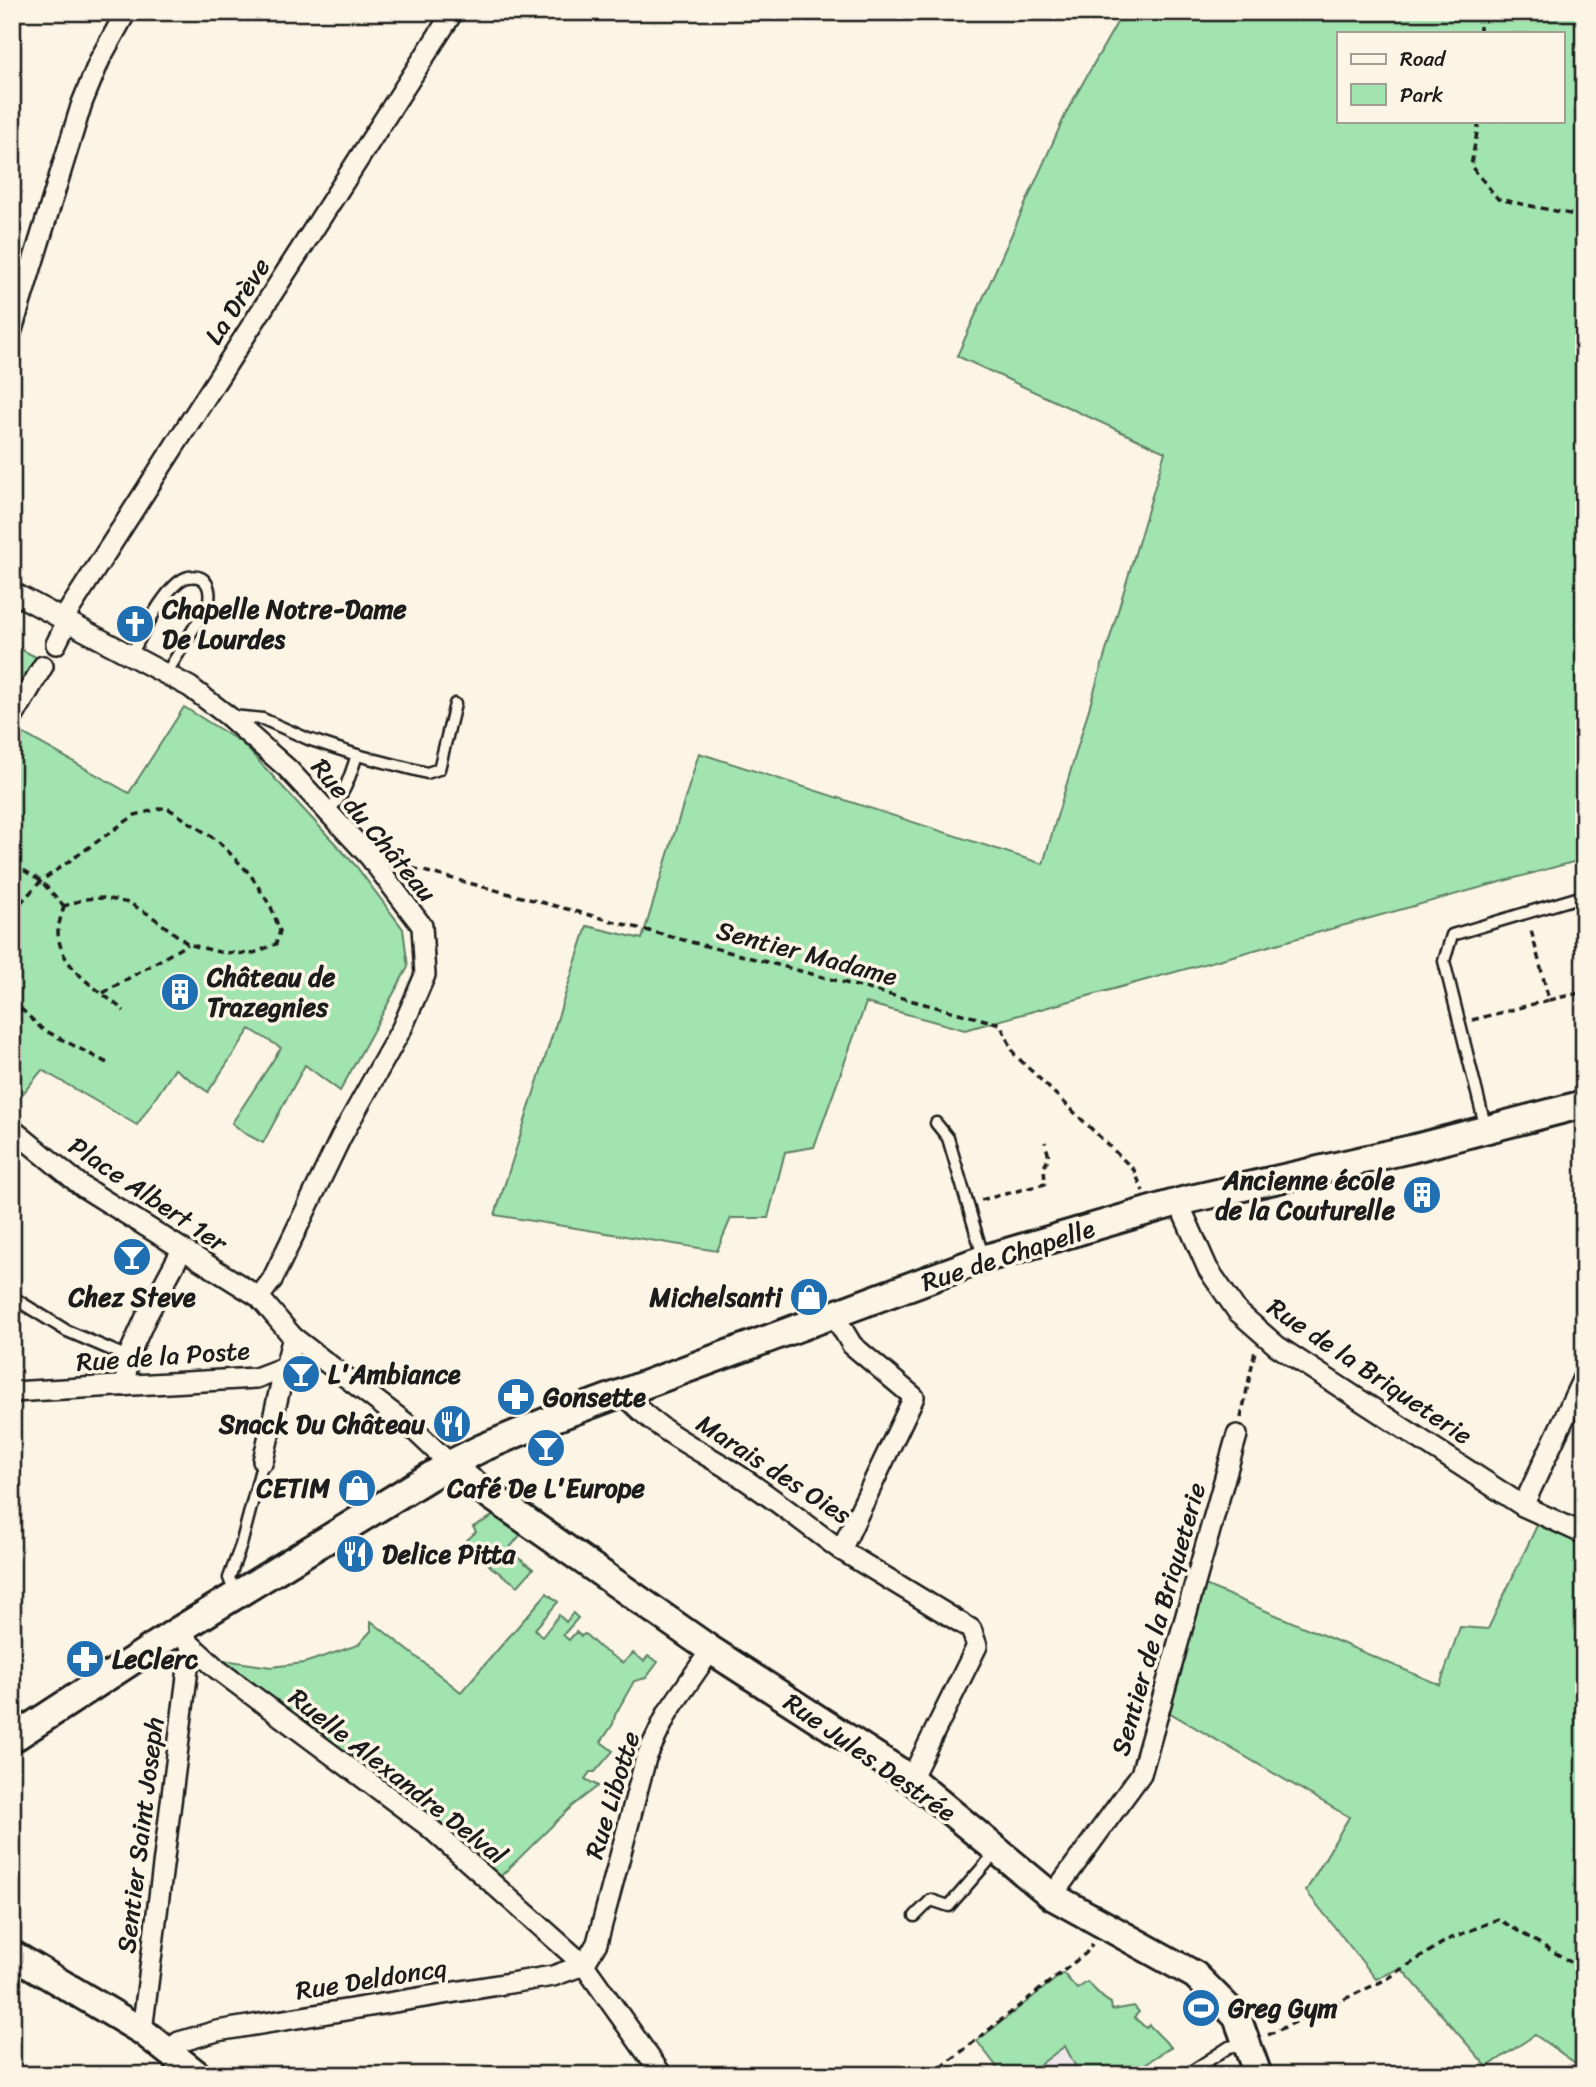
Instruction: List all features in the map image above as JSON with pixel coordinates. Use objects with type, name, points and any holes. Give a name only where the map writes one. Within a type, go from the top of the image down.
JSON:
[{"type":"main road","name":"Rue de Chapelle","points":[[12,1739],[185,1638],[236,1596],[450,1464],[540,1424],[984,1259],[1182,1201],[1411,1149],[1584,1104]]},
{"type":"main road","name":"Rue Jules Destrée","points":[[450,1464],[471,1482],[711,1650],[911,1779],[1052,1896],[1195,1975],[1237,2017],[1258,2075]]},
{"type":"main road","points":[[12,1954],[142,2031],[196,2074]]},
{"type":"street","points":[[12,330],[82,103],[100,59],[126,12]]},
{"type":"street","name":"La Drève","points":[[56,644],[62,632],[64,618],[453,12]]},
{"type":"street","name":"Rue du Château","points":[[12,592],[190,687],[228,716],[288,769],[369,856],[422,926],[425,975],[402,1028],[341,1137],[272,1280],[259,1297]]},
{"type":"street","points":[[12,719],[43,666]]},
{"type":"street","name":"Place Albert 1er","points":[[12,1129],[83,1187],[259,1297],[293,1337],[411,1427],[450,1464]]},
{"type":"street","name":"Rue de la Briqueterie","points":[[1182,1201],[1184,1215],[1208,1269],[1237,1311],[1277,1346],[1523,1506],[1582,1533]]},
{"type":"street","points":[[125,1387],[128,1357],[182,1250]]},
{"type":"street","name":"Marais des Oies","points":[[623,1393],[660,1428],[734,1472],[841,1550],[914,1397],[852,1345],[834,1315]]},
{"type":"street","name":"Rue de la Poste","points":[[12,1392],[256,1378],[285,1367],[293,1337]]},
{"type":"street","points":[[263,1461],[285,1367]]},
{"type":"street","points":[[1523,1506],[1584,1376]]},
{"type":"street","name":"Sentier de la Briqueterie","points":[[1052,1896],[1141,1774],[1237,1435]]},
{"type":"street","points":[[841,1550],[971,1629],[977,1646],[911,1779]]},
{"type":"street","name":"Ruelle Alexandre Delval","points":[[185,1638],[217,1669],[429,1827],[584,1965],[662,2075]]},
{"type":"street","name":"Sentier Saint Joseph","points":[[142,2031],[185,1638]]},
{"type":"street","name":"Rue Libotte","points":[[584,1965],[597,1943],[646,1758],[668,1712],[711,1650]]},
{"type":"street","name":"Rue Deldoncq","points":[[168,2050],[179,2042],[217,2031],[553,1976],[584,1965]]},
{"type":"lane","points":[[131,655],[167,591],[189,577],[200,578],[208,584],[211,595],[208,605],[166,674]]},
{"type":"lane","points":[[228,716],[263,719],[309,739],[357,755],[427,773],[439,769],[455,704]]},
{"type":"lane","points":[[327,811],[336,804],[345,788],[357,755]]},
{"type":"lane","points":[[1486,1130],[1444,961],[1452,935],[1583,896]]},
{"type":"lane","points":[[936,1123],[948,1138],[984,1259]]},
{"type":"lane","points":[[12,1297],[66,1331],[128,1357]]},
{"type":"lane","points":[[236,1596],[229,1578],[242,1545],[263,1461]]},
{"type":"lane","points":[[915,1916],[931,1900],[949,1906],[998,1850]]},
{"type":"lane","points":[[1186,2075],[1229,2047],[1247,2043]]},
{"type":"path","points":[[1479,32],[1480,12]]},
{"type":"path","points":[[1479,122],[1471,166],[1498,199],[1584,217]]},
{"type":"path","points":[[12,912],[41,881],[135,815],[166,807],[218,841],[250,874],[271,907],[280,931],[276,944],[251,954],[219,952],[188,944],[150,915],[129,903],[104,898],[85,899],[64,906]]},
{"type":"path","name":"Sentier Madame","points":[[369,856],[1000,1024],[1015,1055],[1134,1170],[1150,1210]]},
{"type":"path","points":[[12,874],[25,872],[41,881],[64,906]]},
{"type":"path","points":[[64,906],[58,931],[62,954],[74,970],[124,1011]]},
{"type":"path","points":[[1527,913],[1549,1000]]},
{"type":"path","points":[[103,993],[188,944]]},
{"type":"path","points":[[1459,1023],[1584,992]]},
{"type":"path","points":[[12,1000],[42,1029],[111,1065]]},
{"type":"path","points":[[968,1203],[1045,1184],[1044,1167],[1049,1157],[1045,1142]]},
{"type":"path","points":[[1237,1435],[1261,1332]]},
{"type":"path","points":[[1247,2043],[1353,1996],[1387,1979],[1447,1940],[1498,1919],[1584,1970]]},
{"type":"path","points":[[932,2075],[1086,1953],[1103,1924]]},
{"type":"shaded area","points":[[1065,2046],[1080,2075],[1026,2075]]},
{"type":"green space","points":[[1123,12],[1584,12],[1584,859],[965,1030],[866,1003],[814,1147],[785,1152],[768,1218],[731,1218],[717,1251],[495,1215],[587,926],[642,939],[699,753],[1043,864],[1165,452],[957,356],[1067,111]]},
{"type":"green space","points":[[18,648],[36,657],[12,698],[12,658]]},
{"type":"green space","points":[[184,707],[242,743],[356,866],[403,929],[408,967],[340,1091],[305,1065],[263,1143],[232,1123],[281,1048],[250,1029],[208,1092],[175,1069],[137,1125],[42,1070],[12,1107],[12,735],[15,729],[129,793]]},
{"type":"green space","points":[[1542,1515],[1584,1533],[1584,2069],[1535,2035],[1487,2067],[1401,1968],[1376,1979],[1306,1891],[1349,1817],[1160,1707],[1196,1581],[1440,1685],[1460,1627],[1488,1629]]},
{"type":"green space","points":[[493,1516],[521,1534],[508,1550],[533,1569],[518,1586],[491,1567],[467,1540],[476,1532],[473,1527]]},
{"type":"green space","points":[[547,1593],[558,1602],[535,1629],[542,1637],[559,1615],[566,1622],[573,1613],[578,1618],[563,1635],[569,1640],[576,1632],[581,1636],[585,1634],[623,1663],[633,1653],[644,1661],[648,1656],[658,1662],[646,1678],[634,1681],[601,1742],[613,1751],[595,1772],[590,1772],[585,1779],[598,1786],[572,1806],[497,1880],[217,1659],[271,1667],[304,1663],[358,1645],[371,1631],[371,1621],[461,1692]]},
{"type":"green space","points":[[1063,1973],[1077,1989],[1087,1982],[1111,2003],[1112,2010],[1134,2006],[1139,2012],[1134,2017],[1146,2028],[1149,2025],[1171,2047],[1128,2075],[1080,2075],[1065,2046],[1026,2075],[988,2075],[997,2067],[977,2041]]},
{"type":"place","name":"Chapelle Notre-Dame De Lourdes","points":[[135,624]]},
{"type":"place","name":"Château de Trazegnies","points":[[180,992]]},
{"type":"place","name":"Ancienne école de la Couturelle","points":[[1422,1195]]},
{"type":"place","name":"Chez Steve","points":[[132,1257]]},
{"type":"place","name":"Michelsanti","points":[[809,1297]]},
{"type":"place","name":"L'Ambiance","points":[[301,1374]]},
{"type":"place","name":"Gonsette","points":[[516,1397]]},
{"type":"place","name":"Snack Du Château","points":[[452,1424]]},
{"type":"place","name":"Café De L'Europe","points":[[546,1448]]},
{"type":"place","name":"CETIM","points":[[357,1488]]},
{"type":"place","name":"Delice Pitta","points":[[355,1554]]},
{"type":"place","name":"LeClerc","points":[[85,1659]]},
{"type":"place","name":"Greg Gym","points":[[1201,2008]]}]
